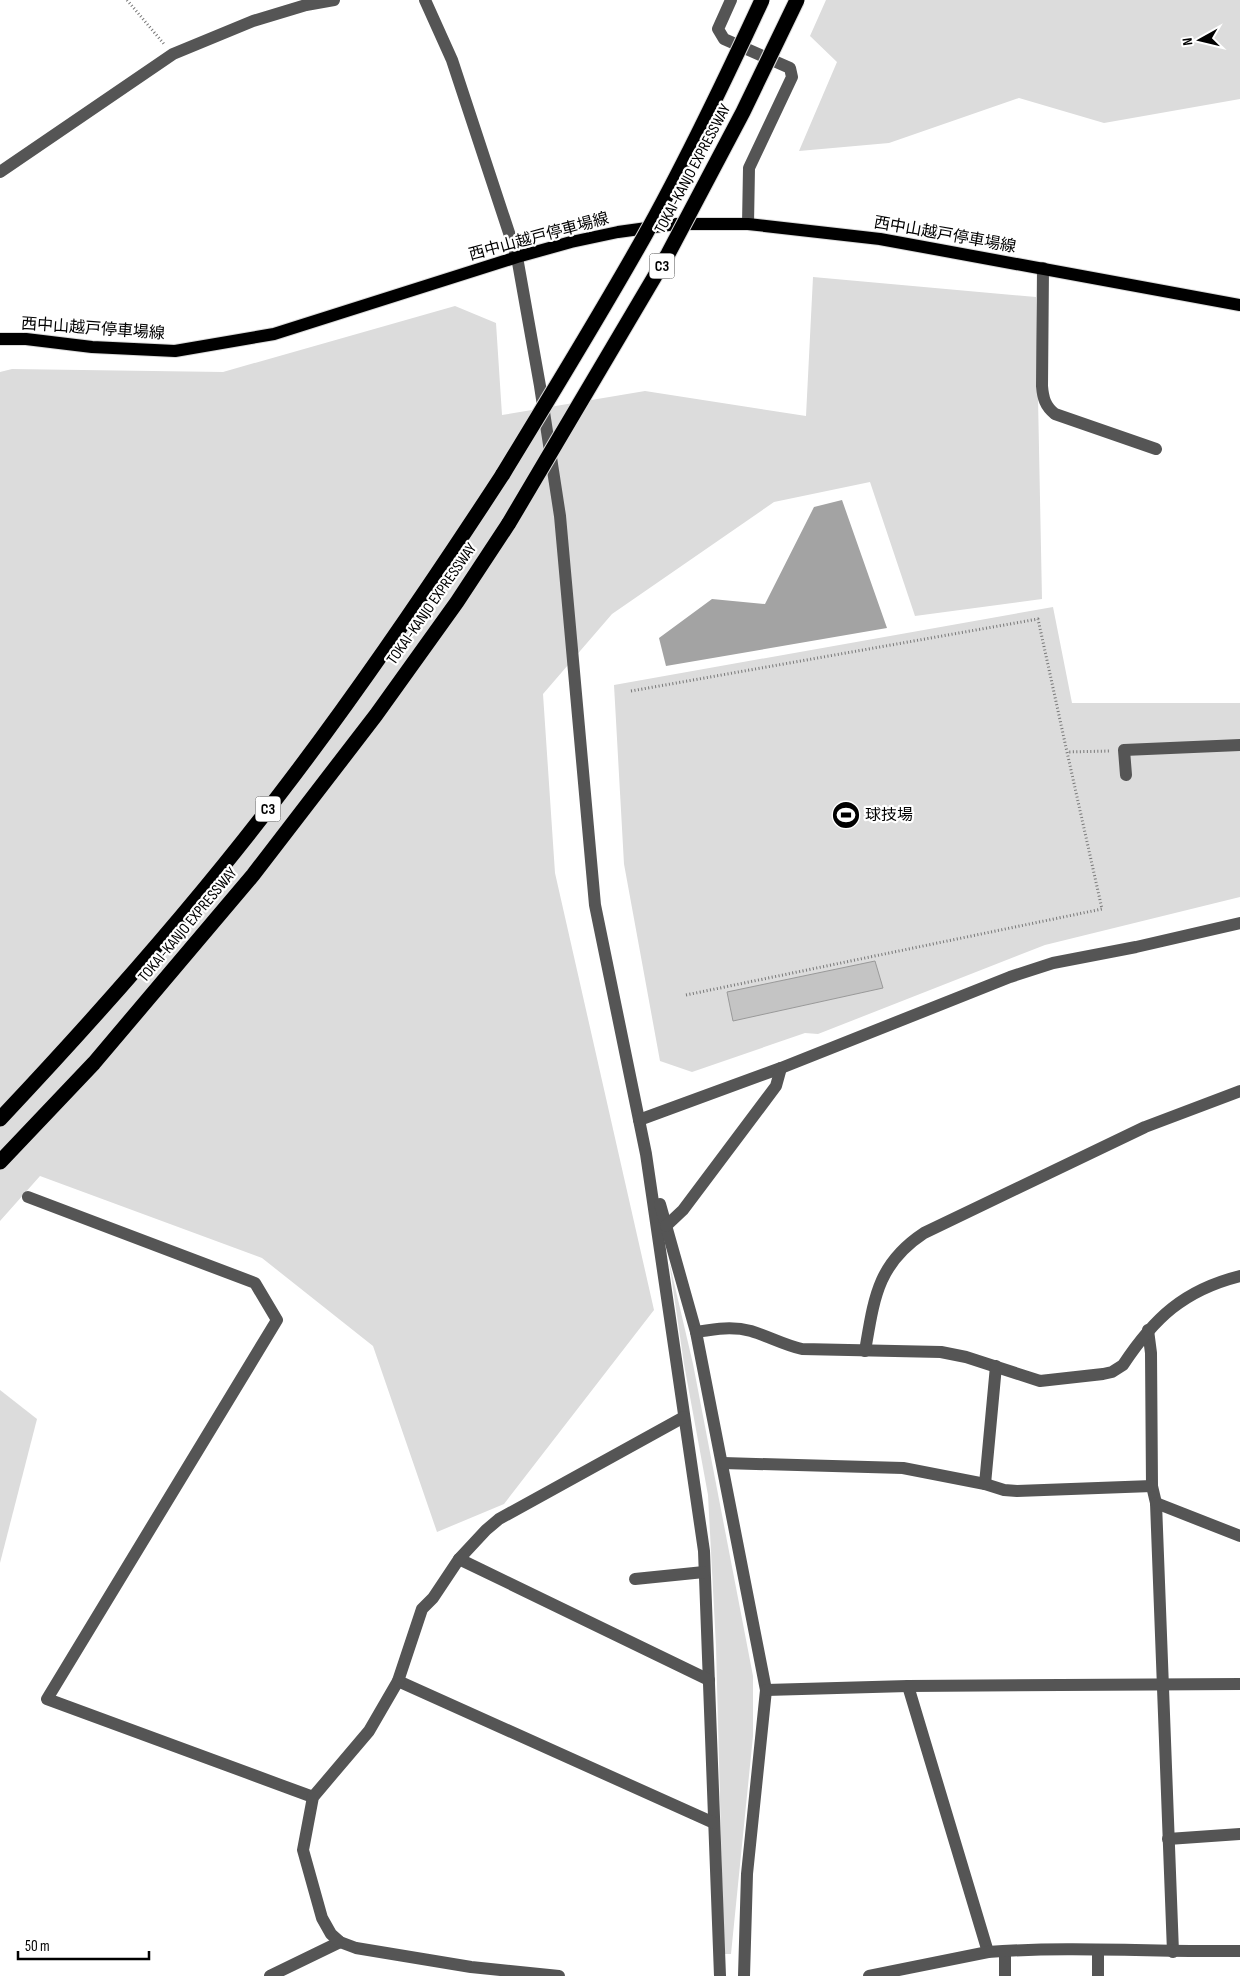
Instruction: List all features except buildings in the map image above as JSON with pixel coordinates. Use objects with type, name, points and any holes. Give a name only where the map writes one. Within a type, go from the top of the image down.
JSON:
[{"type":"highway","name":"TOKAI-KANJO EXPRESSWAY","points":[[0,1118],[98,1013],[279,795],[432,582],[503,474],[583,344],[645,235],[720,90],[762,0]]},
{"type":"highway","name":"TOKAI-KANJO EXPRESSWAY","points":[[0,1162],[94,1063],[253,875],[376,715],[457,602],[509,523],[668,254],[743,112],[797,0]]},
{"type":"main road","name":"西中山越戸停車場線","points":[[0,339],[26,339],[92,347],[175,351],[274,334],[517,257],[571,242],[618,232],[676,224],[748,224],[880,239],[1240,305]]},
{"type":"street","points":[[0,172],[173,54],[253,21],[306,5],[334,0]]},
{"type":"street","points":[[425,0],[452,60],[517,257],[540,386],[560,516],[595,905],[646,1154],[704,1551],[720,1976]]},
{"type":"street","points":[[731,0],[718,29],[724,39],[790,68],[792,77],[749,168],[748,224]]},
{"type":"street","points":[[1043,268],[1042,386],[1043,398],[1047,408],[1055,414],[1156,448]]},
{"type":"street","points":[[1126,774],[1124,750],[1240,745]]},
{"type":"street","points":[[639,1120],[781,1068],[1010,977],[1053,963],[1136,947],[1240,923]]},
{"type":"street","points":[[666,1226],[683,1210],[776,1086],[781,1068]]},
{"type":"street","points":[[866,1351],[875,1298],[880,1282],[903,1249],[912,1241],[924,1233],[1145,1127],[1240,1091]]},
{"type":"street","points":[[646,1154],[696,1332],[766,1690],[747,1874],[744,1976]]},
{"type":"street","points":[[28,1197],[255,1283],[277,1320],[46,1699],[313,1797]]},
{"type":"street","points":[[696,1332],[723,1327],[750,1331],[791,1347],[802,1349],[941,1352],[966,1357],[1040,1381],[1112,1372],[1123,1366],[1148,1330],[1186,1298],[1219,1281],[1240,1276]]},
{"type":"street","points":[[1148,1330],[1151,1352],[1152,1486],[1156,1503],[1173,1952]]},
{"type":"street","points":[[985,1484],[996,1366]]},
{"type":"street","points":[[559,1976],[471,1972],[356,1948],[340,1942],[330,1934],[322,1918],[303,1850],[313,1797],[369,1731],[398,1681],[422,1609],[433,1598],[459,1559],[486,1530],[499,1519],[684,1417]]},
{"type":"street","points":[[723,1463],[891,1467],[985,1484],[1004,1490],[1152,1486]]},
{"type":"street","points":[[1156,1503],[1240,1536]]},
{"type":"street","points":[[459,1559],[709,1680]]},
{"type":"street","points":[[635,1579],[704,1572]]},
{"type":"street","points":[[398,1681],[714,1823]]},
{"type":"street","points":[[766,1690],[908,1686],[1240,1684]]},
{"type":"street","points":[[908,1686],[988,1952]]},
{"type":"street","points":[[1168,1839],[1240,1834]]},
{"type":"street","points":[[270,1976],[340,1942]]},
{"type":"street","points":[[869,1976],[988,1952],[1098,1950],[1240,1951]]},
{"type":"street","points":[[1098,1950],[1098,1976]]},
{"type":"street","points":[[1005,1951],[1005,1976]]},
{"type":"path","points":[[127,0],[173,54]]},
{"type":"path","points":[[631,690],[1038,619],[1102,908],[686,995]]},
{"type":"path","points":[[1067,752],[1124,750]]},
{"type":"shaded area","points":[[826,0],[1240,0],[1240,99],[1104,123],[1019,98],[889,143],[799,151],[837,62],[810,36]]},
{"type":"shaded area","points":[[813,277],[1036,297],[1042,599],[915,616],[870,482],[774,502],[612,614],[543,694],[555,873],[654,1310],[504,1504],[437,1532],[373,1346],[262,1258],[40,1176],[0,1221],[0,372],[12,369],[223,372],[455,306],[496,323],[502,415],[645,391],[806,416]]},
{"type":"shaded area","points":[[842,500],[887,628],[666,666],[659,638],[712,599],[765,604],[814,507]]},
{"type":"shaded area","points":[[1053,607],[1072,703],[1240,703],[1240,897],[1045,945],[818,1034],[805,1033],[692,1072],[660,1061],[624,864],[614,685]]},
{"type":"shaded area","points":[[669,1261],[693,1364],[753,1676],[753,1736],[731,1954],[724,1954],[716,1646],[708,1495],[684,1364]]},
{"type":"shaded area","points":[[0,1390],[37,1419],[0,1563]]},
{"type":"place","name":"球技場","points":[[846,815]]}]
